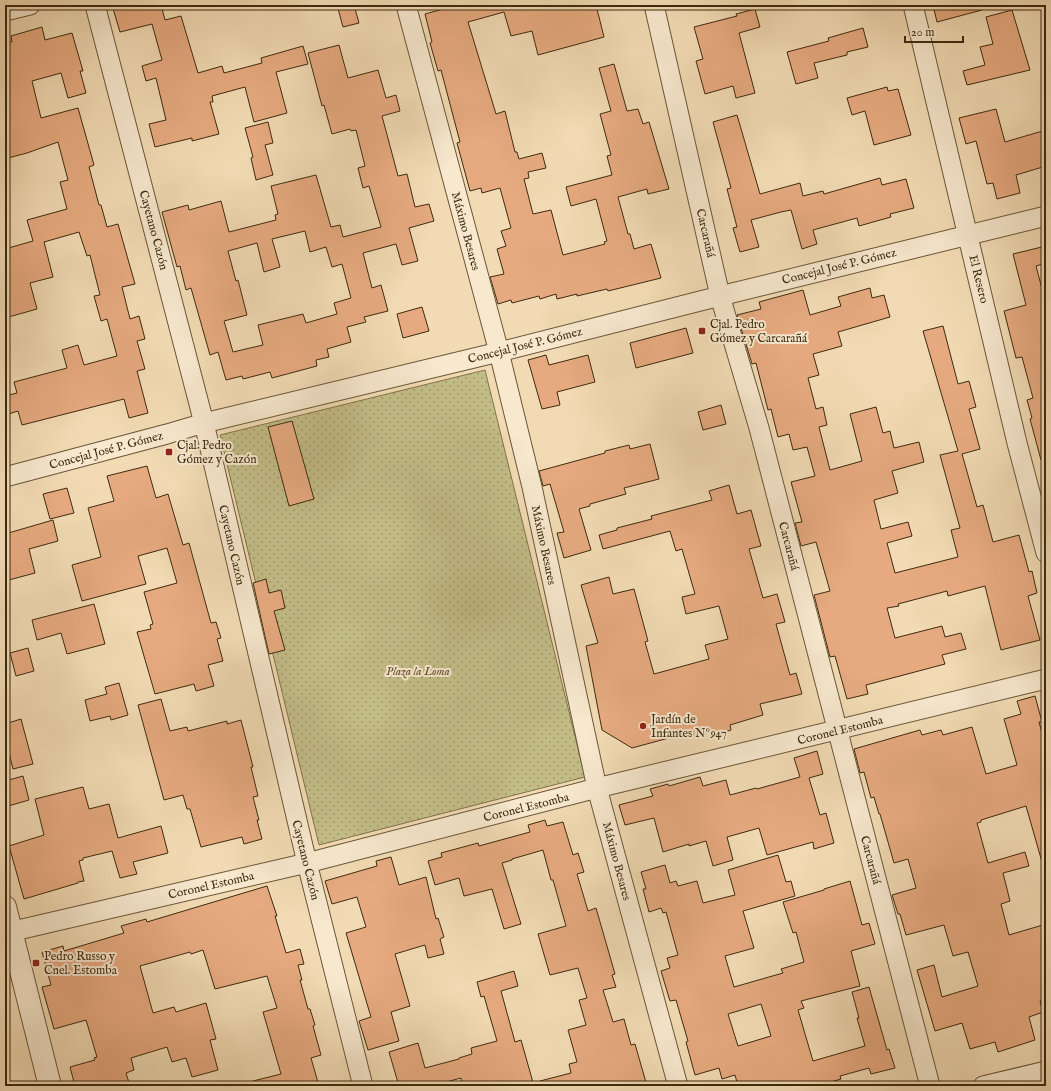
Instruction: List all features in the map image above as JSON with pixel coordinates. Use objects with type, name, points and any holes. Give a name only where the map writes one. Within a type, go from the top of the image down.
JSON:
[{"type":"street","points":[[5,11],[30,5]]},
{"type":"street","name":"Cayetano Cazón","points":[[95,5],[204,423],[307,863],[363,1086]]},
{"type":"street","name":"Máximo Besares","points":[[406,5],[499,352],[532,487],[597,788],[678,1086]]},
{"type":"street","name":"Carcarañá","points":[[654,5],[720,296],[759,428],[930,1086]]},
{"type":"street","name":"El Resero","points":[[913,5],[1017,443],[1046,553]]},
{"type":"street","name":"Concejal José P. Gómez","points":[[5,477],[204,423],[499,352],[968,234],[1046,216]]},
{"type":"street","name":"Coronel Estomba","points":[[8,932],[307,863],[597,788],[837,731],[1046,679]]},
{"type":"street","points":[[5,907],[8,932],[50,1086]]},
{"type":"street","points":[[983,1086],[1046,1071]]},
{"type":"green space","name":"Plaza la Loma","points":[[485,370],[585,777],[319,845],[220,435]]},
{"type":"building","points":[[112,5],[161,5],[165,20],[181,16],[198,73],[222,66],[224,73],[262,63],[261,58],[303,46],[308,64],[276,72],[287,113],[254,122],[245,87],[212,96],[213,102],[210,102],[219,134],[192,141],[192,138],[155,147],[149,124],[166,120],[156,78],[146,81],[142,66],[162,60],[152,24],[120,32]]},
{"type":"building","points":[[337,5],[354,5],[359,23],[343,27]]},
{"type":"building","points":[[458,5],[596,5],[604,37],[538,55],[532,31],[511,36],[504,12],[468,22],[496,114],[505,111],[515,152],[517,152],[519,159],[542,153],[546,168],[528,172],[529,178],[524,179],[533,214],[551,210],[563,255],[605,244],[604,242],[607,241],[596,199],[571,206],[566,187],[612,175],[607,156],[611,155],[600,114],[611,111],[599,68],[614,64],[627,111],[638,109],[643,124],[649,122],[669,189],[648,194],[647,189],[618,197],[628,234],[630,234],[634,249],[651,244],[661,278],[608,291],[607,289],[577,296],[577,294],[557,299],[556,294],[540,299],[539,296],[512,303],[511,300],[498,304],[490,277],[504,274],[497,249],[506,246],[501,231],[511,228],[500,188],[482,193],[481,188],[470,191],[457,143],[460,142],[441,70],[438,71],[430,43],[432,42],[425,14]]},
{"type":"building","points":[[933,5],[981,5],[982,10],[937,22]]},
{"type":"building","points":[[755,9],[760,27],[739,33],[755,93],[736,98],[733,86],[705,94],[696,61],[703,59],[694,27],[737,16],[736,14]]},
{"type":"building","points":[[1012,10],[1030,70],[967,85],[963,71],[985,65],[980,47],[993,44],[986,17]]},
{"type":"building","points":[[42,27],[45,40],[72,33],[83,71],[80,71],[86,93],[68,98],[61,73],[32,81],[41,118],[78,108],[94,165],[89,167],[99,205],[101,205],[107,227],[118,224],[135,284],[122,287],[130,319],[139,316],[145,339],[137,341],[145,369],[137,371],[148,413],[129,418],[124,399],[22,425],[18,411],[5,415],[5,396],[17,393],[14,382],[67,368],[62,350],[78,345],[84,365],[117,356],[107,319],[101,321],[94,296],[100,295],[90,255],[87,256],[79,232],[44,242],[53,277],[30,283],[37,309],[5,318],[5,249],[33,241],[27,220],[67,209],[60,182],[68,180],[58,142],[8,158],[5,146],[5,42],[12,42],[11,36]]},
{"type":"building","points":[[863,28],[868,47],[847,52],[847,55],[814,63],[818,78],[796,84],[787,52],[829,41],[828,38]]},
{"type":"building","points":[[339,45],[348,78],[378,70],[386,98],[396,95],[400,111],[382,116],[398,176],[407,174],[415,207],[429,204],[434,221],[409,228],[418,261],[402,265],[396,244],[363,253],[372,288],[381,285],[388,311],[364,317],[366,322],[347,327],[351,342],[327,349],[329,357],[316,360],[317,366],[272,378],[270,372],[243,379],[242,376],[226,380],[218,352],[210,355],[191,288],[186,290],[180,266],[177,267],[162,212],[188,205],[189,210],[221,201],[229,232],[276,220],[275,215],[278,214],[271,186],[316,175],[331,227],[340,225],[343,237],[381,227],[369,186],[363,188],[358,168],[365,166],[356,130],[351,131],[350,129],[332,134],[324,105],[322,106],[308,53]],"holes":[[[305,231],[310,252],[326,247],[332,267],[342,264],[351,298],[334,303],[337,314],[306,323],[303,314],[258,325],[263,345],[233,352],[224,321],[247,315],[238,280],[236,281],[228,251],[257,243],[264,272],[280,267],[272,239]]]},
{"type":"building","points":[[887,87],[888,91],[898,89],[911,135],[874,145],[865,111],[852,115],[847,98]]},
{"type":"building","points":[[996,109],[1005,142],[1046,130],[1046,166],[1016,175],[1020,193],[997,199],[993,183],[987,184],[976,141],[966,144],[959,118]]},
{"type":"building","points":[[737,115],[760,194],[800,183],[803,196],[823,191],[824,194],[880,178],[882,185],[906,179],[914,208],[890,214],[891,217],[859,226],[857,218],[813,230],[817,244],[802,249],[791,210],[781,212],[751,220],[759,247],[740,252],[733,228],[737,227],[727,189],[731,188],[713,122]]},
{"type":"building","points":[[268,122],[273,143],[265,145],[273,175],[256,180],[251,158],[253,157],[245,128]]},
{"type":"building","points":[[1046,246],[1046,263],[1036,266],[1046,304],[1046,460],[1041,460],[1030,419],[1032,418],[1027,400],[1033,398],[1022,357],[1016,358],[1004,311],[1026,305],[1013,254]]},
{"type":"building","points":[[870,288],[872,298],[884,295],[890,317],[838,332],[842,346],[813,354],[819,375],[808,378],[816,409],[823,407],[827,425],[819,427],[830,470],[862,461],[850,414],[876,407],[883,433],[890,431],[894,448],[919,442],[924,462],[892,471],[898,493],[874,500],[881,529],[908,522],[912,536],[887,543],[895,573],[958,557],[951,530],[960,528],[940,455],[958,451],[923,331],[943,326],[958,384],[969,381],[976,407],[969,409],[980,449],[962,454],[977,507],[983,505],[993,542],[1019,535],[1029,572],[1032,571],[1037,593],[1028,596],[1040,640],[1001,650],[985,586],[948,596],[947,591],[898,604],[899,606],[887,608],[895,638],[942,626],[945,637],[961,633],[966,649],[942,655],[945,664],[866,685],[868,694],[847,699],[835,656],[830,657],[814,595],[830,591],[816,542],[801,546],[795,523],[802,522],[791,482],[815,476],[807,447],[793,450],[789,434],[778,437],[771,409],[768,410],[756,363],[752,364],[737,315],[761,309],[759,302],[803,290],[810,315],[841,306],[838,297]]},
{"type":"building","points":[[422,307],[429,331],[403,338],[397,314]]},
{"type":"building","points":[[686,328],[693,353],[636,368],[630,343]]},
{"type":"building","points":[[546,355],[549,365],[588,355],[595,382],[557,392],[560,405],[542,409],[528,360]]},
{"type":"building","points":[[721,405],[726,424],[703,430],[698,412]]},
{"type":"building","points":[[292,421],[314,499],[289,506],[268,427]]},
{"type":"building","points":[[650,444],[659,479],[624,488],[626,494],[590,504],[590,506],[579,509],[591,550],[564,558],[557,533],[564,532],[550,484],[543,486],[539,471],[629,445],[630,449]]},
{"type":"building","points":[[147,466],[156,498],[168,494],[183,545],[189,543],[211,623],[216,622],[221,638],[217,639],[223,661],[208,665],[214,686],[196,691],[194,684],[155,694],[137,632],[151,629],[150,625],[153,624],[144,592],[177,583],[167,548],[138,556],[146,584],[82,601],[72,565],[101,557],[88,508],[114,501],[107,476]]},
{"type":"building","points":[[729,485],[737,514],[751,510],[761,546],[749,549],[763,598],[777,594],[785,622],[776,624],[790,675],[796,673],[802,694],[760,704],[763,715],[730,725],[731,730],[715,735],[714,731],[692,736],[691,732],[632,748],[602,730],[586,646],[598,643],[581,585],[609,577],[613,594],[634,589],[648,641],[645,642],[654,674],[709,659],[705,645],[728,639],[719,606],[686,614],[682,597],[695,594],[682,549],[676,551],[670,531],[603,549],[599,535],[617,530],[617,528],[652,519],[651,516],[712,500],[709,491]]},
{"type":"building","points":[[67,488],[74,513],[50,519],[43,494]]},
{"type":"building","points":[[53,520],[58,541],[29,549],[35,573],[5,581],[5,534]]},
{"type":"building","points":[[266,579],[269,593],[281,590],[285,608],[274,611],[285,650],[269,654],[253,583]]},
{"type":"building","points":[[94,604],[105,644],[67,654],[61,633],[37,640],[32,620]]},
{"type":"building","points":[[28,648],[34,671],[16,676],[10,653]]},
{"type":"building","points":[[119,683],[128,715],[111,720],[110,716],[90,721],[85,700],[107,694],[105,687]]},
{"type":"building","points":[[1035,696],[1042,722],[1039,722],[1046,748],[1046,861],[1042,862],[1026,806],[981,820],[981,822],[977,823],[988,863],[1025,852],[1029,866],[1003,873],[1010,901],[1001,904],[1009,935],[1046,924],[1046,999],[1040,1001],[1043,1012],[1029,1017],[1035,1040],[998,1052],[995,1042],[970,1049],[962,1023],[935,1031],[917,970],[934,965],[942,997],[978,986],[968,952],[953,956],[944,925],[906,935],[900,914],[898,914],[892,895],[916,888],[908,859],[894,863],[880,814],[874,797],[871,798],[864,772],[860,773],[854,749],[920,730],[922,735],[941,730],[943,735],[972,727],[986,774],[1017,765],[1004,719],[1021,714],[1017,701]]},
{"type":"building","points":[[161,699],[170,731],[187,727],[188,731],[227,721],[227,724],[241,720],[253,767],[251,767],[258,796],[253,797],[262,839],[244,844],[242,837],[201,847],[190,809],[187,809],[183,795],[164,800],[138,705]]},
{"type":"building","points":[[21,719],[33,764],[13,769],[5,737],[5,724]]},
{"type":"building","points":[[817,751],[823,774],[809,778],[820,815],[826,813],[834,843],[814,849],[813,842],[767,855],[759,828],[727,837],[733,860],[713,866],[706,841],[689,846],[689,844],[663,852],[654,818],[625,825],[619,805],[653,796],[650,789],[668,784],[669,786],[700,777],[703,786],[726,780],[730,795],[757,789],[800,777],[794,758]]},
{"type":"building","points":[[23,776],[29,800],[5,807],[5,781]]},
{"type":"building","points":[[83,787],[89,809],[109,804],[118,838],[161,826],[168,853],[133,862],[137,874],[120,878],[112,851],[83,858],[83,860],[79,861],[84,881],[24,899],[9,846],[44,835],[35,799]]},
{"type":"building","points":[[545,820],[547,826],[563,822],[573,855],[578,853],[584,872],[577,874],[588,911],[596,908],[615,974],[612,975],[616,987],[603,990],[613,1022],[624,1019],[631,1045],[635,1044],[647,1086],[596,1086],[595,1082],[582,1086],[541,1086],[540,1081],[571,1073],[569,1064],[577,1062],[568,1030],[586,1025],[579,1000],[587,998],[578,968],[550,975],[538,934],[566,926],[543,850],[502,863],[521,924],[504,929],[492,889],[464,896],[459,878],[435,885],[428,861],[442,857],[441,853],[478,843],[479,846],[530,832],[528,825]]},
{"type":"building","points":[[778,855],[786,882],[791,881],[795,896],[743,911],[754,948],[725,956],[734,987],[783,973],[781,969],[804,962],[796,932],[793,933],[783,902],[850,881],[862,925],[869,923],[875,944],[851,951],[860,986],[801,1001],[804,1008],[798,1010],[813,1061],[865,1046],[857,1018],[859,1018],[852,992],[869,987],[887,1050],[889,1049],[895,1068],[871,1074],[869,1068],[840,1076],[841,1079],[817,1086],[738,1086],[735,1075],[722,1079],[719,1068],[695,1075],[686,1042],[688,1041],[676,1000],[670,1001],[661,971],[670,968],[667,958],[678,955],[666,912],[663,913],[661,908],[649,912],[643,889],[646,889],[641,872],[665,865],[670,883],[676,881],[678,886],[697,881],[703,903],[735,895],[728,870]],"holes":[[[761,1004],[771,1036],[738,1046],[728,1014]]]},
{"type":"building","points":[[391,857],[399,885],[426,877],[436,919],[438,918],[444,937],[440,939],[444,954],[428,958],[425,945],[395,954],[410,1006],[391,1012],[399,1041],[368,1050],[359,1021],[371,1017],[346,933],[366,927],[357,897],[332,904],[325,881],[377,866],[376,861]]},
{"type":"building","points":[[267,886],[277,916],[275,916],[286,953],[300,949],[304,964],[298,965],[302,980],[300,980],[308,1009],[310,1009],[315,1025],[313,1026],[321,1055],[311,1058],[319,1086],[254,1086],[253,1081],[281,1074],[263,1012],[277,1008],[267,976],[215,989],[203,950],[191,954],[190,952],[140,966],[153,1013],[174,1007],[176,1012],[206,1003],[216,1039],[210,1040],[218,1070],[192,1077],[186,1058],[172,1062],[167,1047],[131,1058],[134,1070],[126,1073],[130,1086],[75,1086],[70,1067],[95,1060],[94,1058],[97,1057],[86,1020],[54,1029],[42,987],[51,985],[42,952],[63,946],[64,951],[124,933],[121,926],[146,919],[147,922]]},
{"type":"building","points":[[514,971],[518,986],[501,991],[515,1042],[521,1040],[534,1086],[462,1086],[461,1078],[431,1086],[399,1086],[389,1052],[418,1043],[425,1068],[459,1059],[472,1054],[471,1048],[497,1041],[484,996],[481,997],[477,982]]},
{"type":"place","name":"Cjal. Pedro Gómez y Carcarañá","points":[[702,331]]},
{"type":"place","name":"Cjal. Pedro Gómez y Cazón","points":[[169,452]]},
{"type":"place","name":"Jardín de Infantes Nº947","points":[[643,726]]},
{"type":"place","name":"Pedro Russo y Cnel. Estomba","points":[[36,963]]}]
